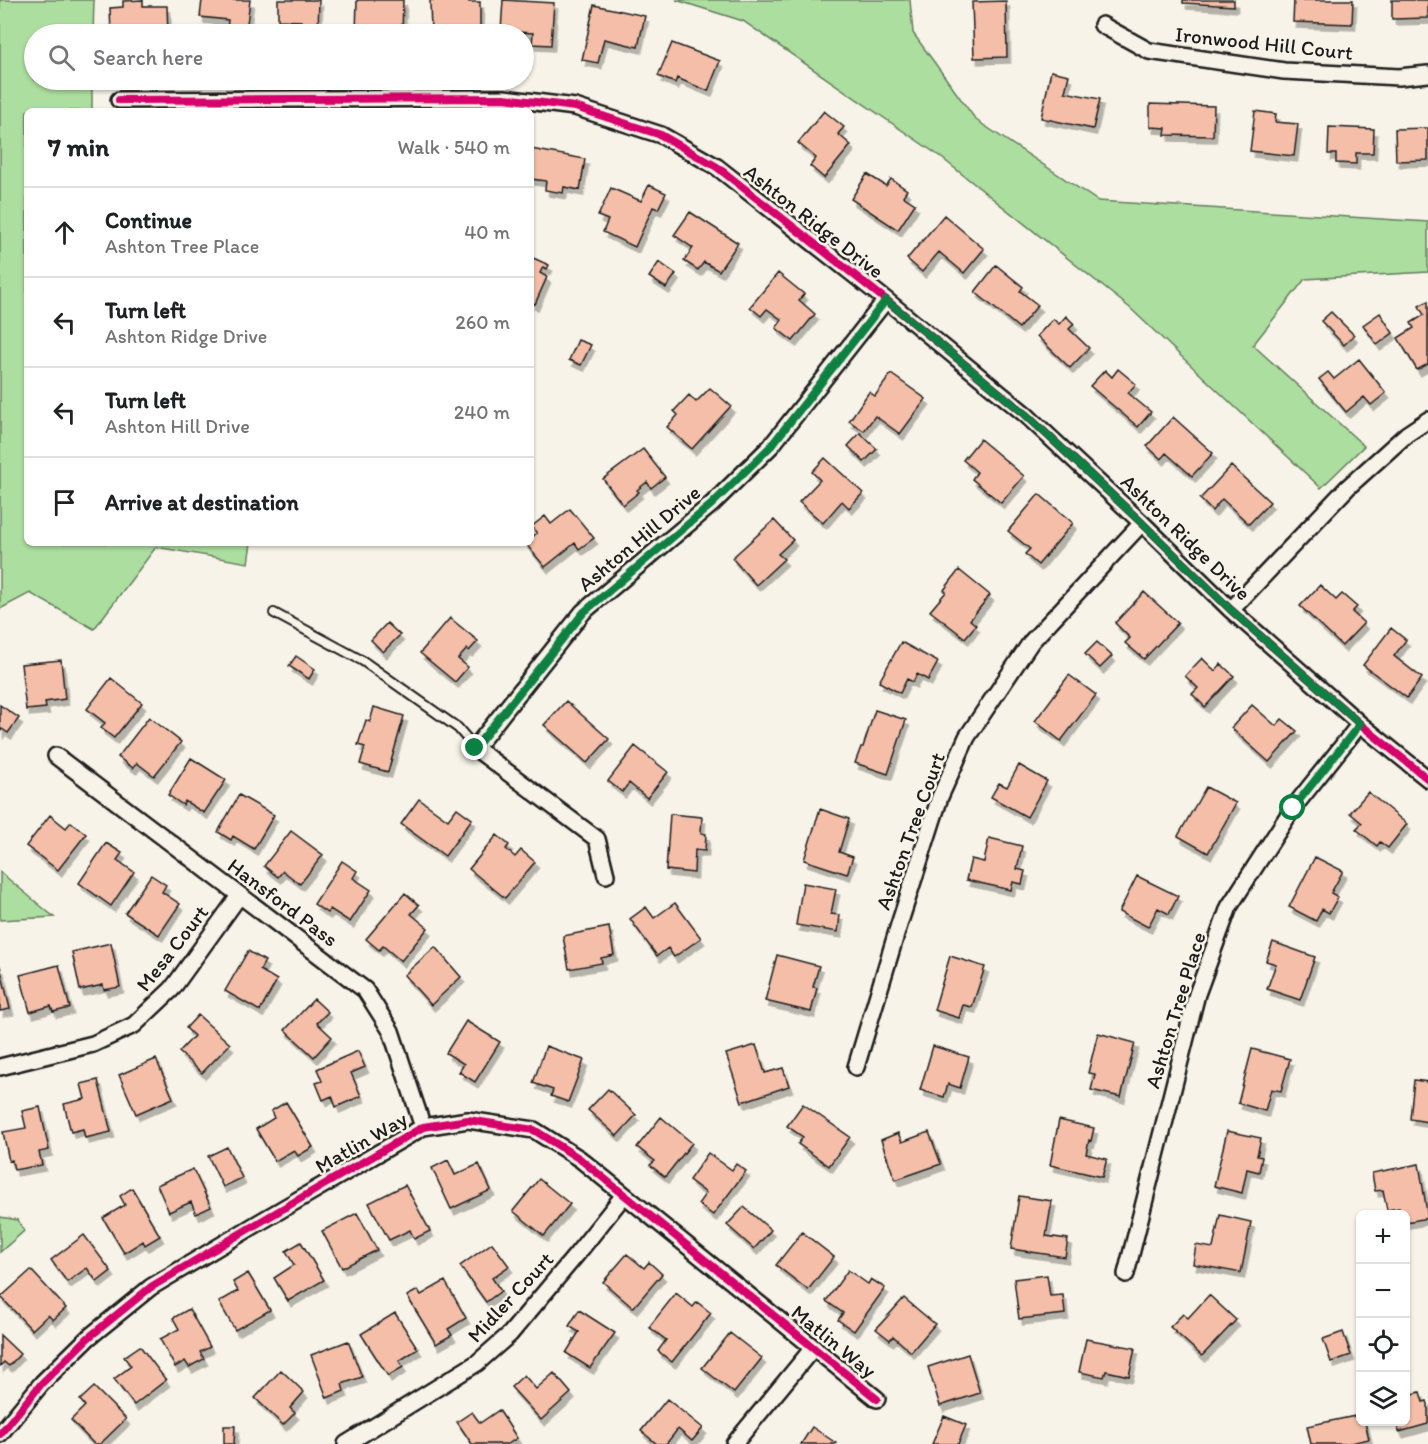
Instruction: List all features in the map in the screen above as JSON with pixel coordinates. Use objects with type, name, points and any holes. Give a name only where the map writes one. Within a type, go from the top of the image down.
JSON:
[{"type":"street","name":"Ironwood Hill Court","points":[[1102,25],[1149,51],[1284,71],[1399,77],[1428,74]]},
{"type":"street","name":"Ashton Ridge Drive","points":[[119,100],[475,105],[504,98],[575,107],[661,135],[717,167],[886,300],[1025,414],[1231,610],[1360,724],[1428,780]]},
{"type":"street","name":"Ashton Hill Drive","points":[[475,748],[584,612],[712,504],[771,446],[886,300]]},
{"type":"street","points":[[1231,610],[1348,487],[1407,434],[1428,420]]},
{"type":"street","name":"Ashton Tree Court","points":[[856,1067],[940,797],[967,737],[1031,642],[1142,523]]},
{"type":"street","name":"Ashton Tree Place","points":[[1126,1274],[1197,994],[1229,907],[1293,808],[1360,724]]},
{"type":"street","points":[[475,748],[597,839],[606,875]]},
{"type":"street","name":"Hansford Pass","points":[[56,756],[365,990],[391,1031],[423,1127]]},
{"type":"street","name":"Mesa Court","points":[[0,1067],[93,1044],[134,1025],[172,989],[239,896]]},
{"type":"street","name":"Matlin Way","points":[[0,1434],[42,1383],[88,1338],[151,1287],[423,1127],[468,1120],[534,1130],[580,1159],[877,1400]]},
{"type":"street","name":"Midler Court","points":[[346,1444],[477,1363],[510,1334],[578,1254],[624,1195]]},
{"type":"street","points":[[734,1444],[813,1347]]},
{"type":"lane","points":[[274,613],[363,661],[458,728],[475,748]]},
{"type":"green space","points":[[0,0],[94,0],[93,24],[24,24],[24,90],[92,90],[92,108],[24,108],[24,546],[251,546],[248,563],[156,547],[94,629],[30,593],[0,609]]},
{"type":"green space","points":[[676,0],[910,0],[913,33],[976,120],[1098,201],[1428,222],[1428,272],[1305,279],[1253,345],[1364,446],[1321,488],[1130,308],[938,155],[743,21]]},
{"type":"green space","points":[[0,872],[54,917],[0,920]]},
{"type":"green space","points":[[0,1217],[18,1220],[24,1231],[0,1252]]},
{"type":"building","points":[[143,0],[143,6],[167,6],[168,24],[111,24],[110,8],[123,7],[123,1]]},
{"type":"building","points":[[202,0],[250,0],[247,24],[228,24],[228,20],[200,17]]},
{"type":"building","points":[[278,0],[319,0],[318,24],[278,20]]},
{"type":"building","points":[[357,0],[403,0],[402,24],[356,24]]},
{"type":"building","points":[[430,0],[480,2],[480,24],[431,24]]},
{"type":"building","points":[[503,0],[554,3],[551,45],[534,44],[534,24],[501,24]]},
{"type":"building","points":[[1183,0],[1234,0],[1234,6],[1183,3]]},
{"type":"building","points":[[1294,0],[1353,0],[1352,24],[1293,22]]},
{"type":"building","points":[[1392,0],[1428,0],[1428,18],[1392,19]]},
{"type":"building","points":[[1006,1],[1007,57],[974,58],[972,2]]},
{"type":"building","points":[[594,5],[645,16],[638,47],[604,39],[598,63],[582,60]]},
{"type":"building","points":[[672,43],[720,61],[708,91],[677,78],[675,83],[658,76]]},
{"type":"building","points":[[1051,71],[1069,75],[1065,92],[1100,99],[1093,129],[1041,118]]},
{"type":"building","points":[[1150,104],[1214,106],[1213,136],[1165,135],[1166,128],[1150,127]]},
{"type":"building","points":[[824,111],[844,127],[838,134],[851,145],[824,178],[810,166],[816,158],[798,143]]},
{"type":"building","points":[[1255,111],[1276,114],[1275,122],[1298,124],[1294,156],[1250,151]]},
{"type":"building","points":[[1329,127],[1374,129],[1373,153],[1356,153],[1356,164],[1336,163],[1336,154],[1328,154]]},
{"type":"building","points":[[1428,128],[1428,160],[1396,161],[1395,129]]},
{"type":"building","points":[[534,150],[585,159],[580,190],[564,187],[563,193],[545,190],[546,181],[534,179]]},
{"type":"building","points":[[867,174],[886,186],[891,179],[907,190],[903,196],[915,204],[898,230],[851,199]]},
{"type":"building","points":[[649,185],[666,193],[658,209],[653,207],[635,247],[603,232],[608,220],[598,216],[611,188],[641,201]]},
{"type":"building","points":[[690,212],[738,243],[719,271],[704,262],[698,270],[684,261],[693,248],[674,235]]},
{"type":"building","points":[[944,215],[984,249],[964,273],[939,252],[922,272],[907,259]]},
{"type":"building","points":[[534,258],[549,265],[547,269],[543,267],[540,273],[547,277],[535,304]]},
{"type":"building","points":[[659,262],[676,274],[666,288],[649,277]]},
{"type":"building","points":[[996,265],[1023,287],[1020,291],[1038,305],[1019,328],[975,292]]},
{"type":"building","points":[[778,273],[804,294],[799,300],[815,314],[793,341],[776,328],[782,320],[767,309],[761,316],[750,307]]},
{"type":"building","points":[[1428,301],[1428,364],[1417,370],[1398,338],[1414,328],[1411,323],[1424,315],[1419,306]]},
{"type":"building","points":[[1331,312],[1354,335],[1344,345],[1321,321]]},
{"type":"building","points":[[1380,313],[1393,333],[1377,345],[1363,325]]},
{"type":"building","points":[[1066,316],[1074,324],[1069,329],[1089,348],[1070,368],[1037,336],[1053,319],[1059,324]]},
{"type":"building","points":[[578,340],[591,345],[581,365],[569,360]]},
{"type":"building","points":[[1359,359],[1386,393],[1371,405],[1364,397],[1346,412],[1319,379],[1328,372],[1334,379]]},
{"type":"building","points":[[1118,369],[1136,384],[1128,393],[1151,412],[1138,427],[1090,386],[1105,370],[1112,377]]},
{"type":"building","points":[[891,374],[926,399],[900,434],[875,416],[864,431],[849,421],[869,392],[875,396]]},
{"type":"building","points":[[710,388],[731,406],[692,449],[667,427],[678,415],[674,411],[689,395],[696,402]]},
{"type":"building","points":[[1173,417],[1213,453],[1192,476],[1166,453],[1161,459],[1147,446]]},
{"type":"building","points":[[860,433],[877,449],[864,462],[848,446]]},
{"type":"building","points":[[980,439],[1024,476],[1001,503],[972,479],[977,472],[963,460]]},
{"type":"building","points":[[643,449],[665,477],[651,488],[647,482],[623,505],[603,479]]},
{"type":"building","points":[[825,458],[863,493],[849,508],[842,501],[823,523],[799,502],[820,480],[812,472]]},
{"type":"building","points":[[1231,466],[1270,502],[1249,524],[1222,499],[1212,511],[1200,499]]},
{"type":"building","points":[[1039,494],[1073,523],[1038,565],[1025,554],[1030,549],[1008,531]]},
{"type":"building","points":[[570,509],[594,538],[579,549],[575,543],[545,567],[528,546],[534,546],[534,536],[537,533],[534,530],[534,525],[545,516],[551,524]]},
{"type":"building","points":[[774,520],[793,540],[778,554],[784,559],[756,585],[732,558]]},
{"type":"building","points":[[959,570],[990,595],[970,620],[976,625],[965,638],[930,611],[946,592],[944,590]]},
{"type":"building","points":[[1320,585],[1336,600],[1342,594],[1357,607],[1352,612],[1364,623],[1342,646],[1300,606]]},
{"type":"building","points":[[1144,592],[1178,623],[1144,659],[1125,643],[1130,638],[1115,623]]},
{"type":"building","points":[[450,618],[478,641],[458,659],[468,667],[455,682],[420,653]]},
{"type":"building","points":[[387,623],[400,635],[383,652],[371,640]]},
{"type":"building","points":[[1391,628],[1406,640],[1394,656],[1422,678],[1407,698],[1363,665]]},
{"type":"building","points":[[901,642],[938,662],[928,680],[917,674],[913,682],[907,679],[900,693],[879,682]]},
{"type":"building","points":[[1097,642],[1112,656],[1100,668],[1085,654]]},
{"type":"building","points":[[296,656],[315,669],[309,679],[289,666]]},
{"type":"building","points":[[1202,658],[1215,671],[1221,664],[1234,676],[1205,707],[1192,694],[1198,688],[1185,676]]},
{"type":"building","points":[[61,660],[65,699],[45,702],[46,708],[26,710],[21,664]]},
{"type":"building","points":[[1069,675],[1096,695],[1061,741],[1035,721]]},
{"type":"building","points":[[111,678],[142,703],[114,738],[101,728],[105,723],[87,709]]},
{"type":"building","points":[[566,701],[609,739],[587,763],[544,725]]},
{"type":"building","points":[[0,705],[19,718],[8,733],[2,729],[0,732]]},
{"type":"building","points":[[1252,705],[1276,726],[1282,719],[1297,731],[1269,762],[1231,728]]},
{"type":"building","points":[[374,707],[404,716],[388,772],[360,764],[365,747],[358,745],[366,720],[370,722]]},
{"type":"building","points":[[875,710],[906,720],[888,774],[855,763],[863,747]]},
{"type":"building","points":[[149,717],[181,742],[154,776],[137,763],[133,768],[118,757]]},
{"type":"building","points":[[635,746],[668,772],[647,798],[629,783],[622,792],[608,781]]},
{"type":"building","points":[[191,758],[226,780],[204,813],[185,801],[183,805],[168,795]]},
{"type":"building","points":[[1019,765],[1047,781],[1027,817],[991,797],[999,783],[1007,787]]},
{"type":"building","points":[[1206,787],[1236,803],[1208,853],[1178,836]]},
{"type":"building","points":[[1368,792],[1407,824],[1388,848],[1380,842],[1377,846],[1356,829],[1362,823],[1350,813]]},
{"type":"building","points":[[239,795],[274,815],[254,849],[233,836],[231,840],[218,832]]},
{"type":"building","points":[[419,799],[448,820],[457,808],[472,819],[445,856],[401,824]]},
{"type":"building","points":[[820,809],[849,819],[839,852],[853,857],[847,874],[804,860]]},
{"type":"building","points":[[670,814],[702,817],[701,833],[706,834],[705,851],[695,850],[694,873],[666,870]]},
{"type":"building","points":[[50,815],[66,828],[71,822],[86,834],[58,870],[26,846]]},
{"type":"building","points":[[291,831],[323,855],[300,884],[283,871],[278,877],[264,866]]},
{"type":"building","points":[[497,835],[509,845],[506,849],[515,857],[521,850],[535,862],[505,898],[469,869]]},
{"type":"building","points":[[989,838],[1022,846],[1017,869],[1025,871],[1022,884],[1013,882],[1011,890],[966,880],[971,859],[984,862]]},
{"type":"building","points":[[106,843],[122,853],[117,860],[134,872],[111,906],[79,883]]},
{"type":"building","points":[[1315,857],[1343,871],[1331,893],[1338,897],[1329,913],[1322,909],[1316,921],[1289,907]]},
{"type":"building","points":[[342,861],[357,871],[353,878],[371,890],[350,922],[330,909],[327,913],[314,904]]},
{"type":"building","points":[[151,875],[166,885],[162,892],[180,904],[159,935],[125,913]]},
{"type":"building","points":[[1137,876],[1178,896],[1169,914],[1158,908],[1148,927],[1119,912]]},
{"type":"building","points":[[803,883],[836,889],[831,914],[840,915],[838,932],[796,925]]},
{"type":"building","points":[[405,893],[419,905],[411,914],[428,928],[401,961],[383,946],[379,950],[366,939]]},
{"type":"building","points":[[675,903],[701,938],[674,957],[668,948],[657,956],[630,919],[646,907],[654,918]]},
{"type":"building","points":[[609,927],[614,955],[601,958],[602,963],[569,969],[563,936]]},
{"type":"building","points":[[1273,942],[1315,957],[1300,1000],[1267,989],[1276,964],[1266,961]]},
{"type":"building","points":[[111,943],[120,987],[104,990],[103,985],[80,990],[72,952]]},
{"type":"building","points":[[435,947],[461,977],[431,1005],[404,975]]},
{"type":"building","points":[[248,951],[265,961],[260,970],[277,980],[260,1011],[225,991]]},
{"type":"building","points":[[777,955],[819,966],[813,987],[817,988],[811,1012],[765,1001]]},
{"type":"building","points":[[950,956],[985,967],[972,1007],[963,1005],[959,1018],[934,1010]]},
{"type":"building","points":[[59,965],[70,1008],[53,1012],[51,1006],[30,1012],[20,975]]},
{"type":"building","points":[[0,966],[10,1009],[0,1011]]},
{"type":"building","points":[[314,999],[328,1012],[317,1023],[332,1037],[314,1057],[285,1030]]},
{"type":"building","points":[[198,1015],[230,1044],[202,1073],[179,1052],[194,1036],[186,1028]]},
{"type":"building","points":[[466,1021],[500,1042],[475,1082],[459,1072],[464,1064],[446,1053]]},
{"type":"building","points":[[1098,1033],[1135,1043],[1121,1097],[1091,1090],[1095,1074],[1088,1073]]},
{"type":"building","points":[[756,1045],[765,1073],[783,1068],[789,1086],[742,1102],[726,1054]]},
{"type":"building","points":[[546,1046],[584,1060],[568,1102],[551,1096],[553,1090],[533,1083]]},
{"type":"building","points":[[933,1046],[969,1057],[960,1088],[948,1084],[944,1097],[920,1090]]},
{"type":"building","points":[[1252,1049],[1290,1059],[1281,1091],[1271,1089],[1265,1111],[1238,1103]]},
{"type":"building","points":[[358,1051],[365,1067],[351,1073],[361,1096],[336,1107],[332,1096],[323,1100],[316,1083],[322,1081],[317,1069]]},
{"type":"building","points":[[156,1059],[173,1098],[136,1114],[119,1075]]},
{"type":"building","points":[[98,1080],[111,1132],[85,1138],[83,1129],[71,1132],[64,1104],[85,1099],[81,1084]]},
{"type":"building","points":[[1414,1080],[1428,1082],[1428,1122],[1410,1119]]},
{"type":"building","points":[[608,1089],[636,1115],[617,1136],[588,1110]]},
{"type":"building","points":[[286,1102],[313,1147],[298,1156],[294,1150],[275,1161],[256,1129],[274,1118],[271,1111]]},
{"type":"building","points":[[803,1104],[850,1137],[829,1166],[798,1144],[803,1137],[787,1126]]},
{"type":"building","points":[[40,1107],[49,1150],[39,1152],[42,1165],[14,1170],[12,1160],[9,1161],[3,1132],[26,1128],[22,1111]]},
{"type":"building","points":[[661,1117],[692,1143],[665,1177],[650,1165],[655,1161],[637,1147]]},
{"type":"building","points":[[1059,1120],[1094,1128],[1086,1154],[1107,1159],[1102,1177],[1050,1165]]},
{"type":"building","points":[[1227,1131],[1261,1138],[1257,1156],[1262,1157],[1259,1172],[1247,1169],[1242,1193],[1214,1186]]},
{"type":"building","points":[[929,1132],[941,1164],[895,1180],[881,1140],[898,1133],[902,1142]]},
{"type":"building","points":[[227,1147],[242,1178],[223,1187],[208,1156]]},
{"type":"building","points":[[708,1153],[732,1170],[736,1164],[746,1171],[713,1215],[698,1204],[706,1193],[689,1180]]},
{"type":"building","points":[[448,1160],[455,1175],[479,1164],[491,1190],[451,1209],[432,1168]]},
{"type":"building","points":[[1419,1164],[1428,1218],[1410,1221],[1410,1210],[1399,1210],[1399,1208],[1387,1210],[1383,1190],[1375,1191],[1372,1173]]},
{"type":"building","points":[[193,1169],[211,1207],[196,1214],[191,1202],[169,1212],[157,1185]]},
{"type":"building","points":[[539,1179],[570,1204],[544,1236],[513,1211]]},
{"type":"building","points":[[405,1185],[430,1231],[414,1239],[410,1230],[389,1240],[369,1203]]},
{"type":"building","points":[[132,1188],[160,1236],[145,1245],[143,1241],[124,1253],[103,1218],[125,1205],[120,1196]]},
{"type":"building","points":[[1019,1196],[1052,1201],[1046,1236],[1068,1239],[1065,1257],[1011,1249]]},
{"type":"building","points":[[744,1207],[771,1230],[754,1249],[727,1225]]},
{"type":"building","points":[[357,1213],[377,1250],[342,1268],[322,1231]]},
{"type":"building","points":[[1220,1215],[1251,1222],[1241,1273],[1193,1264],[1196,1245],[1213,1248]]},
{"type":"building","points":[[802,1232],[834,1257],[808,1290],[776,1265]]},
{"type":"building","points":[[84,1235],[111,1271],[97,1282],[87,1268],[67,1282],[51,1260]]},
{"type":"building","points":[[301,1242],[324,1280],[288,1301],[274,1278],[294,1265],[286,1251]]},
{"type":"building","points":[[492,1243],[509,1266],[492,1278],[501,1291],[486,1302],[460,1266]]},
{"type":"building","points":[[627,1254],[644,1268],[649,1262],[662,1274],[633,1308],[603,1282]]},
{"type":"building","points":[[31,1270],[66,1308],[53,1320],[48,1315],[32,1330],[1,1297]]},
{"type":"building","points":[[848,1270],[868,1284],[871,1279],[885,1288],[854,1331],[838,1320],[843,1313],[826,1301]]},
{"type":"building","points":[[248,1273],[270,1310],[235,1330],[219,1302],[238,1291],[233,1282]]},
{"type":"building","points":[[1047,1275],[1050,1296],[1063,1295],[1065,1314],[1019,1319],[1014,1279]]},
{"type":"building","points":[[445,1281],[466,1318],[448,1329],[452,1335],[436,1344],[407,1296],[418,1290],[421,1295]]},
{"type":"building","points":[[676,1293],[693,1307],[697,1302],[711,1313],[672,1362],[658,1351],[666,1340],[649,1327]]},
{"type":"building","points":[[1209,1295],[1236,1320],[1202,1356],[1170,1327],[1183,1314],[1188,1318]]},
{"type":"building","points":[[904,1298],[935,1324],[911,1352],[893,1336],[890,1340],[876,1329]]},
{"type":"building","points":[[189,1309],[210,1347],[200,1352],[204,1359],[189,1367],[185,1361],[175,1367],[160,1339],[179,1329],[173,1318]]},
{"type":"building","points":[[579,1310],[615,1333],[590,1368],[566,1353],[579,1332],[569,1326]]},
{"type":"building","points":[[395,1313],[418,1349],[399,1361],[403,1367],[388,1376],[361,1334]]},
{"type":"building","points":[[1343,1332],[1351,1355],[1331,1362],[1323,1339]]},
{"type":"building","points":[[730,1333],[762,1358],[734,1393],[702,1368]]},
{"type":"building","points":[[0,1335],[20,1354],[9,1366],[4,1362],[0,1366]]},
{"type":"building","points":[[1086,1339],[1135,1348],[1129,1376],[1106,1371],[1104,1377],[1079,1372]]},
{"type":"building","points":[[348,1341],[362,1377],[342,1384],[344,1391],[327,1398],[311,1355]]},
{"type":"building","points":[[140,1346],[166,1380],[134,1405],[114,1379],[131,1366],[124,1357]]},
{"type":"building","points":[[968,1354],[980,1393],[940,1406],[928,1367]]},
{"type":"building","points":[[281,1370],[304,1392],[290,1408],[295,1413],[283,1425],[255,1398]]},
{"type":"building","points":[[554,1373],[571,1393],[541,1420],[511,1387],[524,1375],[536,1389]]},
{"type":"building","points":[[94,1387],[126,1419],[100,1444],[94,1444],[71,1420],[85,1406],[80,1400]]},
{"type":"building","points":[[1420,1392],[1423,1402],[1427,1401],[1428,1424],[1399,1432],[1397,1426],[1410,1426],[1410,1395]]},
{"type":"building","points":[[667,1399],[703,1428],[692,1441],[678,1429],[666,1444],[657,1444],[641,1431]]},
{"type":"building","points":[[499,1410],[517,1438],[508,1444],[472,1444],[457,1422],[472,1412],[480,1423]]},
{"type":"building","points":[[944,1416],[966,1425],[958,1444],[932,1444]]},
{"type":"building","points":[[1356,1416],[1356,1426],[1366,1426],[1369,1439],[1346,1444],[1311,1444],[1307,1426]]},
{"type":"building","points":[[224,1426],[235,1426],[234,1444],[224,1444]]},
{"type":"building","points":[[812,1427],[836,1443],[801,1444]]},
{"type":"cycle path","points":[[119,100],[504,98],[575,107],[661,135],[717,167],[886,300],[1025,414],[1231,610],[1360,724],[1428,779]]},
{"type":"cycle path","points":[[0,1434],[42,1383],[88,1338],[151,1287],[423,1127],[468,1120],[534,1130],[580,1159],[877,1399]]},
{"type":"route","points":[[475,748],[584,612],[712,504],[771,446],[886,300],[1025,414],[1231,610],[1360,724],[1293,808]]}]
